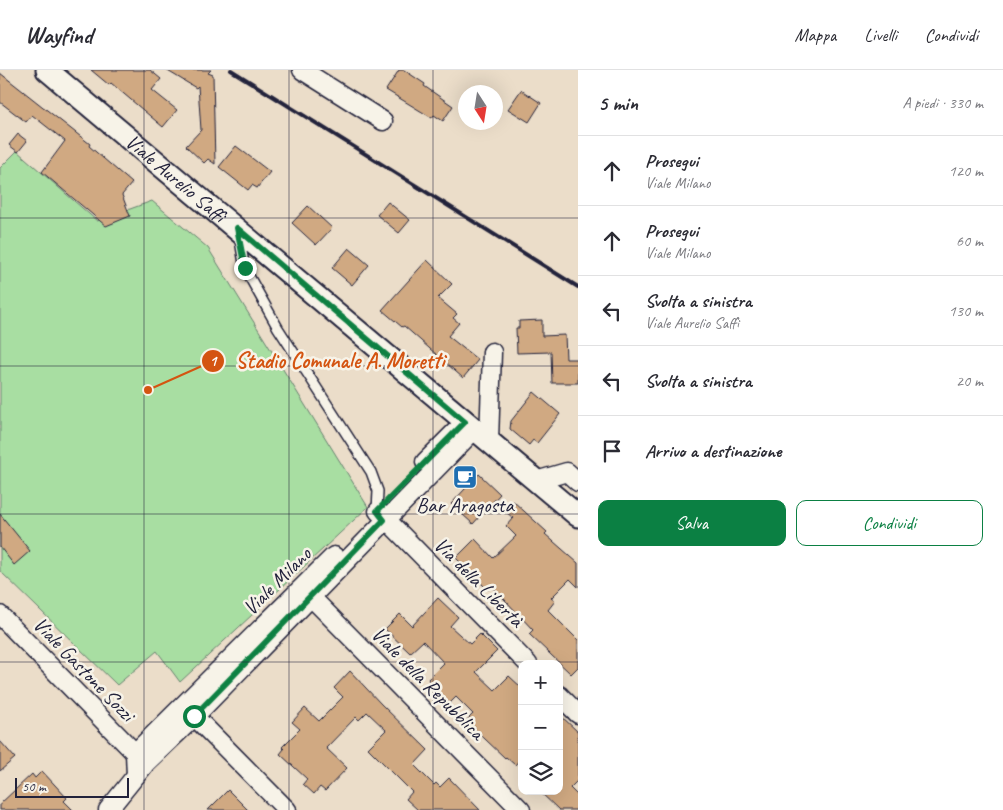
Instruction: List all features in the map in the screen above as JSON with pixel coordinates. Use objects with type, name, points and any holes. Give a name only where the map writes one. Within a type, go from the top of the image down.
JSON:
[{"type":"street","name":"Viale Aurelio Saffi","points":[[48,70],[578,516]]},
{"type":"street","points":[[302,70],[383,121]]},
{"type":"street","points":[[476,430],[492,352]]},
{"type":"street","name":"Viale Milano","points":[[109,810],[189,711],[306,594],[381,515],[476,430]]},
{"type":"street","points":[[536,481],[567,472],[578,482]]},
{"type":"street","name":"Via della Libertà","points":[[381,515],[524,660]]},
{"type":"street","name":"Viale della Repubblica","points":[[306,594],[521,810]]},
{"type":"street","name":"Viale Gastone Sozzi","points":[[0,615],[135,754]]},
{"type":"street","points":[[563,699],[578,714]]},
{"type":"street","points":[[189,711],[287,810]]},
{"type":"street","name":"Viale Milano","points":[[135,754],[189,711]]},
{"type":"street","points":[[135,754],[136,775]]},
{"type":"lane","points":[[237,228],[245,268],[283,335],[371,472],[378,491],[381,515]]},
{"type":"green space","points":[[17,151],[97,221],[152,201],[208,248],[368,507],[180,682],[157,651],[117,685],[0,571],[0,168]]},
{"type":"building","points":[[91,70],[150,70],[161,79],[152,90],[177,110],[163,127],[111,83],[109,85]]},
{"type":"building","points":[[166,70],[211,70],[208,73],[213,75],[215,164],[208,159],[204,163],[186,146],[201,130],[198,86],[196,88]]},
{"type":"building","points":[[399,70],[404,70],[425,84],[424,86],[453,106],[443,121],[434,115],[432,118],[386,90]]},
{"type":"building","points":[[0,73],[90,144],[89,146],[132,183],[122,195],[130,216],[106,226],[42,172],[65,141],[32,115],[26,122],[0,102]]},
{"type":"building","points":[[521,90],[541,103],[529,122],[508,109]]},
{"type":"building","points":[[18,134],[27,141],[18,152],[9,145]]},
{"type":"building","points":[[236,146],[270,172],[257,188],[252,185],[248,190],[219,167]]},
{"type":"building","points":[[388,202],[410,220],[399,233],[377,215]]},
{"type":"building","points":[[308,206],[332,228],[316,245],[292,223]]},
{"type":"building","points":[[349,248],[369,265],[352,285],[332,268]]},
{"type":"building","points":[[427,260],[452,284],[438,298],[457,314],[453,318],[459,323],[448,336],[478,360],[463,378],[404,326],[402,327],[382,310]]},
{"type":"building","points":[[542,320],[542,336],[565,335],[566,359],[578,359],[578,383],[552,383],[551,352],[517,353],[516,328],[519,328],[519,321]]},
{"type":"building","points":[[534,392],[560,414],[537,443],[533,440],[529,445],[510,429],[511,421]]},
{"type":"building","points":[[479,474],[500,494],[473,524],[451,504]]},
{"type":"building","points":[[513,501],[547,532],[545,534],[578,563],[578,587],[570,579],[551,598],[555,601],[548,610],[578,640],[578,667],[571,674],[563,666],[563,660],[556,660],[529,634],[533,630],[492,586],[488,590],[456,558],[475,539],[493,558],[516,536],[506,526],[513,518],[505,511]]},
{"type":"building","points":[[0,514],[30,551],[14,565],[0,547]]},
{"type":"building","points":[[438,598],[458,617],[450,626],[470,644],[480,634],[497,651],[476,672],[495,690],[509,676],[518,684],[518,762],[515,765],[466,721],[473,714],[456,697],[449,704],[428,679],[444,663],[423,641],[410,653],[385,629],[400,614],[412,626]]},
{"type":"building","points":[[350,671],[428,750],[414,765],[434,785],[436,783],[440,787],[449,778],[480,810],[418,810],[406,799],[412,792],[368,748],[386,730],[367,712],[359,720],[356,717],[326,748],[347,768],[325,791],[320,787],[314,794],[303,784],[307,779],[280,754],[284,749],[282,747],[300,729],[292,722],[305,708],[319,721],[343,697],[334,688]]},
{"type":"building","points":[[563,718],[578,732],[578,780],[570,788],[578,796],[578,810],[559,810],[543,795],[563,795]]},
{"type":"building","points":[[0,741],[15,758],[0,771]]},
{"type":"building","points":[[42,771],[67,798],[64,801],[73,810],[0,810],[0,804],[32,774],[35,778]]},
{"type":"building","points":[[228,790],[248,810],[208,810]]},
{"type":"railway","points":[[231,70],[578,287]]},
{"type":"place","name":"Stadio Comunale A. Moretti","points":[[148,390]]},
{"type":"place","name":"Bar Aragosta","points":[[465,477]]},
{"type":"route","points":[[194,716],[384,520],[377,511],[465,422],[237,228],[245,268]]}]
